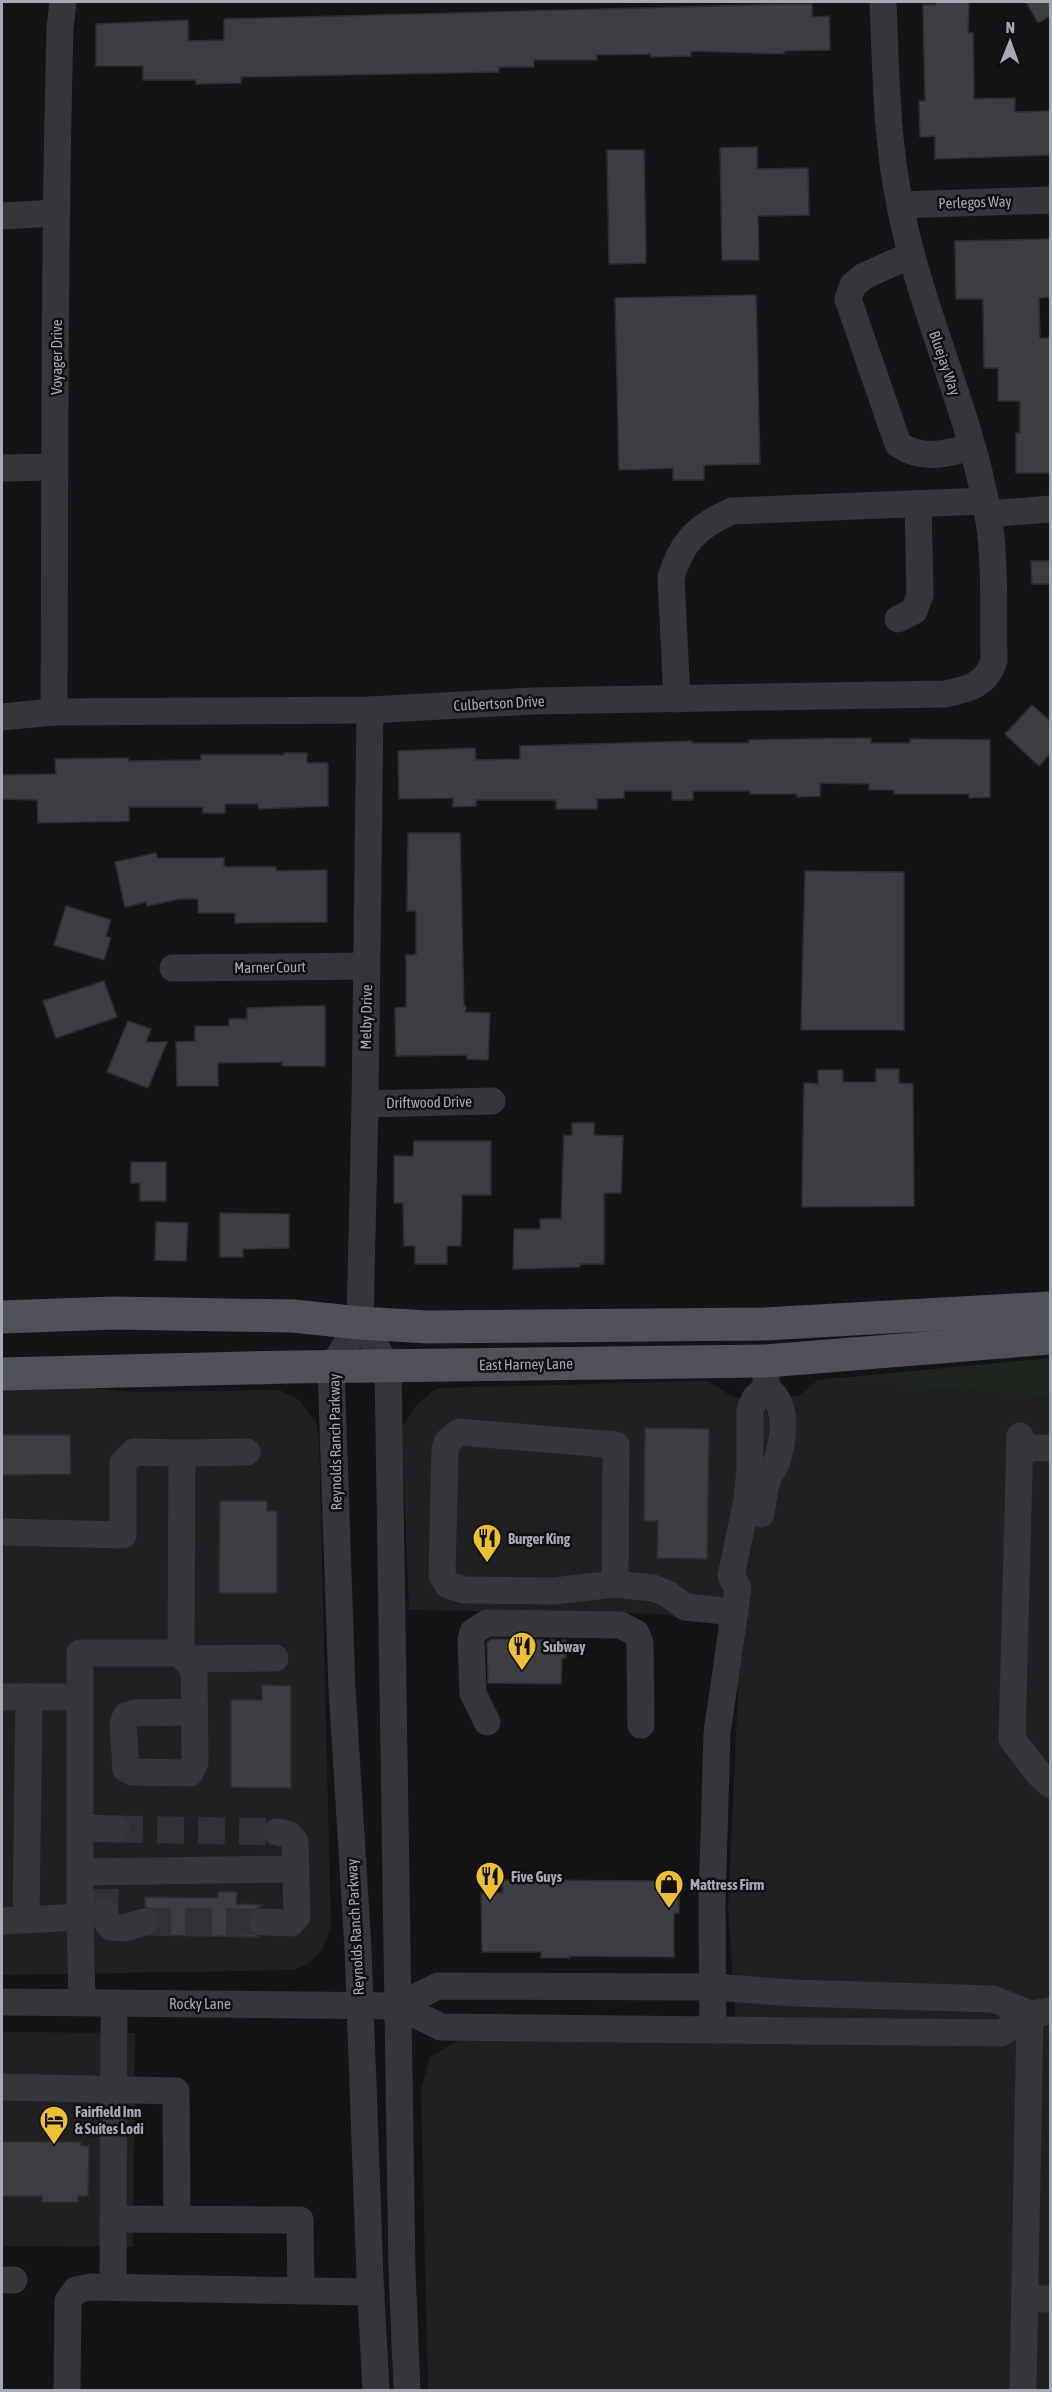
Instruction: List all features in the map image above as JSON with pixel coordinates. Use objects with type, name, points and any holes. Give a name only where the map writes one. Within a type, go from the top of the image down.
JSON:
[{"type":"main road","points":[[2,1317],[114,1313],[293,1316],[428,1327],[764,1324],[1050,1308]]},
{"type":"main road","name":"East Harney Lane","points":[[2,1374],[388,1366],[766,1374],[1050,1338]]},
{"type":"street","name":"Voyager Drive","points":[[54,712],[57,337],[55,213],[60,28],[63,2]]},
{"type":"street","name":"Bluejay Way","points":[[883,2],[888,135],[900,205],[917,280],[972,447],[986,508],[992,549],[994,660],[992,669],[982,681],[973,687],[945,694]]},
{"type":"street","name":"Perlegos Way","points":[[900,205],[1050,200]]},
{"type":"street","points":[[2,216],[55,213]]},
{"type":"street","points":[[911,255],[864,276],[853,285],[848,299],[898,444],[910,453],[934,454],[972,447]]},
{"type":"street","points":[[2,468],[55,467]]},
{"type":"street","points":[[898,619],[914,611],[920,595],[918,504]]},
{"type":"street","points":[[677,699],[671,578],[676,559],[688,539],[714,519],[732,511],[918,504],[1050,510]]},
{"type":"street","name":"Culbertson Drive","points":[[2,717],[54,712],[370,710],[533,701],[945,694]]},
{"type":"street","name":"Melby Drive","points":[[360,1323],[370,710]]},
{"type":"street","name":"Marner Court","points":[[173,968],[367,966]]},
{"type":"street","name":"Driftwood Drive","points":[[365,1104],[492,1101]]},
{"type":"street","points":[[360,1323],[388,1366],[402,2270],[407,2391]]},
{"type":"street","name":"Reynolds Ranch Parkway","points":[[360,1323],[332,1368],[342,1689],[358,1948],[376,2391]]},
{"type":"street","points":[[713,2030],[712,1903],[717,1733],[736,1600],[731,1576],[748,1492],[750,1409],[766,1374]]},
{"type":"street","points":[[615,1584],[616,1445],[459,1432],[447,1442],[442,1575],[448,1585],[464,1590],[554,1591],[615,1584],[653,1588],[668,1594],[685,1607],[736,1600]]},
{"type":"street","points":[[1050,1448],[1020,1442],[1012,1738],[1039,1774],[1050,1784]]},
{"type":"street","points":[[2,1532],[123,1535],[123,1463],[134,1452],[247,1452]]},
{"type":"street","points":[[182,1453],[183,1656],[194,1670],[194,1712]]},
{"type":"street","points":[[487,1722],[473,1693],[471,1640],[473,1632],[487,1623],[620,1624],[636,1633],[640,1643],[641,1725]]},
{"type":"street","points":[[144,1922],[124,1928],[111,1927],[95,1893],[80,1828],[80,1653],[275,1658]]},
{"type":"street","points":[[2,1697],[80,1697]]},
{"type":"street","points":[[29,1697],[14,1921],[95,1893],[296,1869]]},
{"type":"street","points":[[80,1828],[116,1829]]},
{"type":"street","points":[[262,1922],[291,1923],[297,1916],[295,1842],[288,1834],[277,1832]]},
{"type":"street","points":[[82,2002],[95,1893]]},
{"type":"street","points":[[398,2006],[438,1986],[713,1987],[793,1993],[993,1998],[1040,2013]]},
{"type":"street","name":"Rocky Lane","points":[[2,2002],[398,2006]]},
{"type":"street","points":[[113,2287],[114,2003]]},
{"type":"street","points":[[398,2006],[441,2026],[713,2030],[1001,2032],[1040,2013]]},
{"type":"street","points":[[1023,2391],[1037,2299],[1040,2013]]},
{"type":"street","points":[[2,2087],[176,2091],[177,2219]]},
{"type":"street","points":[[113,2219],[300,2220],[301,2290]]},
{"type":"street","points":[[67,2391],[68,2301],[76,2290],[113,2287],[371,2292]]},
{"type":"shaded area","points":[[1050,1358],[1050,1397],[818,1380]]},
{"type":"shaded area","points":[[818,1380],[1050,1397],[1050,2390],[428,2390],[421,2090],[430,2057],[460,2039],[737,2042],[728,1907],[738,1691],[716,1622],[661,1614],[409,1610],[402,1427],[418,1403],[437,1388],[708,1381],[734,1398],[799,1396]]},
{"type":"shaded area","points":[[2,1381],[38,1382],[128,1392],[280,1390],[300,1401],[316,1422],[319,1440],[331,1927],[323,1949],[308,1964],[293,1970],[2,1975]]},
{"type":"shaded area","points":[[2,2032],[135,2033],[133,2247],[2,2246]]},
{"type":"building","points":[[936,2],[969,2],[968,33],[973,33],[974,99],[1015,98],[1015,112],[1050,111],[1050,155],[935,159],[935,136],[920,137],[919,101],[925,101],[923,5],[936,5]]},
{"type":"building","points":[[1026,2],[1050,2],[1050,16],[1038,23]]},
{"type":"building","points":[[812,4],[812,17],[829,16],[830,50],[784,51],[784,54],[691,51],[691,56],[651,57],[651,54],[596,55],[597,60],[534,60],[534,67],[499,67],[499,72],[241,77],[241,83],[196,84],[196,80],[143,80],[143,66],[96,66],[96,24],[188,20],[188,41],[224,40],[224,19]]},
{"type":"building","points":[[757,147],[757,169],[808,168],[809,215],[758,216],[759,260],[722,260],[720,148]]},
{"type":"building","points":[[607,150],[644,150],[646,263],[609,264]]},
{"type":"building","points":[[1050,239],[1050,297],[1039,298],[1040,338],[1050,338],[1050,473],[1016,473],[1016,433],[1020,433],[1020,401],[998,401],[998,368],[984,368],[983,299],[956,299],[955,241]]},
{"type":"building","points":[[756,295],[760,464],[704,465],[704,480],[673,480],[673,468],[619,470],[615,298]]},
{"type":"building","points":[[1031,561],[1050,561],[1050,584],[1032,584]]},
{"type":"building","points":[[1032,705],[1050,721],[1050,754],[1039,766],[1005,734]]},
{"type":"building","points":[[871,738],[871,743],[910,743],[910,739],[990,740],[990,797],[969,798],[969,794],[894,794],[894,790],[869,790],[869,784],[820,783],[820,796],[797,797],[797,794],[750,794],[750,791],[693,791],[693,800],[672,800],[672,791],[624,791],[624,798],[597,799],[597,809],[556,809],[556,800],[476,800],[476,806],[453,807],[453,798],[399,799],[398,751],[475,748],[476,760],[520,759],[520,746],[692,741],[692,743],[749,743],[749,740]]},
{"type":"building","points":[[284,753],[307,753],[307,763],[328,763],[328,806],[258,809],[258,804],[225,804],[225,813],[203,813],[203,807],[129,807],[129,821],[38,823],[37,800],[2,799],[2,775],[56,774],[55,759],[201,760],[201,755],[284,755]]},
{"type":"building","points":[[408,833],[460,833],[464,1006],[466,1006],[465,1012],[490,1013],[488,1060],[467,1059],[467,1055],[396,1056],[395,1008],[406,1007],[406,955],[416,955],[416,911],[407,911]]},
{"type":"building","points":[[156,853],[157,858],[224,858],[224,867],[276,867],[276,871],[327,870],[327,922],[235,923],[235,913],[198,913],[198,899],[179,899],[147,906],[146,902],[125,907],[115,862]]},
{"type":"building","points":[[805,871],[904,872],[904,1030],[801,1030]]},
{"type":"building","points":[[66,906],[111,920],[106,936],[111,938],[104,960],[54,945]]},
{"type":"building","points":[[104,981],[117,1017],[56,1038],[43,1001]]},
{"type":"building","points":[[325,1006],[325,1066],[282,1066],[282,1062],[218,1063],[218,1086],[177,1086],[176,1042],[195,1041],[195,1026],[229,1026],[229,1019],[247,1019],[247,1008]]},
{"type":"building","points":[[128,1021],[151,1029],[146,1042],[167,1042],[148,1088],[107,1072]]},
{"type":"building","points":[[876,1069],[899,1069],[899,1083],[913,1084],[914,1206],[802,1207],[804,1083],[818,1084],[818,1070],[843,1070],[843,1082],[876,1082]]},
{"type":"building","points":[[572,1123],[594,1123],[594,1135],[623,1136],[621,1193],[604,1193],[604,1264],[513,1269],[514,1229],[540,1229],[540,1219],[561,1219],[564,1135],[572,1136]]},
{"type":"building","points":[[414,1141],[491,1141],[491,1195],[462,1195],[461,1246],[447,1246],[447,1264],[415,1264],[415,1246],[404,1246],[403,1203],[394,1203],[394,1156],[413,1156]]},
{"type":"building","points":[[131,1162],[166,1162],[166,1201],[140,1201],[140,1183],[131,1183]]},
{"type":"building","points":[[220,1213],[289,1214],[289,1248],[243,1249],[243,1257],[220,1257]]},
{"type":"building","points":[[156,1222],[188,1223],[186,1261],[155,1260]]},
{"type":"building","points":[[645,1428],[709,1429],[707,1559],[657,1558],[658,1521],[644,1521]]},
{"type":"building","points":[[2,1435],[70,1435],[71,1474],[2,1475]]},
{"type":"building","points":[[220,1501],[267,1501],[267,1511],[277,1511],[277,1593],[219,1593]]},
{"type":"building","points":[[492,1639],[566,1640],[566,1658],[562,1658],[561,1684],[488,1683],[487,1642]]},
{"type":"building","points":[[262,1685],[291,1686],[291,1788],[231,1787],[231,1700],[262,1700]]},
{"type":"building","points":[[502,1880],[664,1881],[664,1889],[679,1889],[679,1913],[674,1913],[674,1957],[541,1958],[541,1952],[482,1952],[481,1893],[503,1893]]},
{"type":"building","points":[[219,1892],[237,1892],[236,1904],[263,1905],[249,1913],[246,1921],[248,1930],[259,1937],[152,1935],[159,1926],[159,1918],[154,1910],[145,1907],[145,1897],[217,1898]]},
{"type":"building","name":"Fairfield Inn & Suites Lodi","points":[[2,2142],[81,2142],[81,2146],[89,2146],[88,2196],[78,2196],[78,2202],[42,2202],[42,2196],[2,2196]]},
{"type":"tunnel","points":[[116,1829],[277,1832]]},
{"type":"tunnel","points":[[105,1889],[105,1913]]},
{"type":"tunnel","points":[[144,1922],[262,1922]]},
{"type":"place","name":"Burger King","points":[[487,1564]]},
{"type":"place","name":"Subway","points":[[522,1672]]},
{"type":"place","name":"Five Guys","points":[[490,1902]]},
{"type":"place","name":"Mattress Firm","points":[[669,1910]]},
{"type":"place","name":"Fairfield Inn & Suites Lodi","points":[[54,2146]]}]
